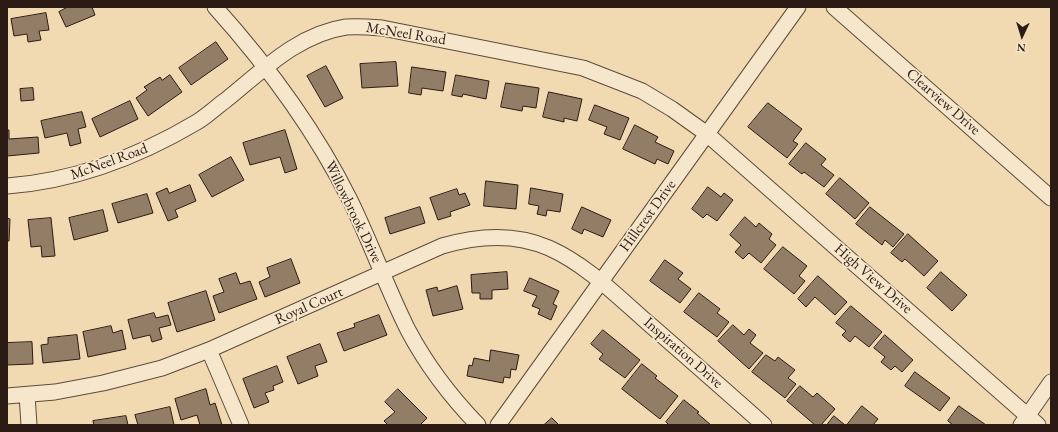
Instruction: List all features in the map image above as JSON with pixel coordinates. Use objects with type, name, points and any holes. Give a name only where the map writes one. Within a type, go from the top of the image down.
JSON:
[{"type":"street","name":"Willowbrook Drive","points":[[215,7],[266,69],[320,145],[350,201],[409,331],[429,365],[478,425]]},
{"type":"street","name":"Hillcrest Drive","points":[[498,425],[798,7]]},
{"type":"street","name":"Clearview Drive","points":[[834,7],[1051,198]]},
{"type":"street","name":"McNeel Road","points":[[7,186],[66,178],[103,168],[139,153],[198,121],[299,44],[323,33],[347,27],[382,28],[583,68],[642,91],[672,109],[707,134]]},
{"type":"street","name":"High View Drive","points":[[707,134],[1029,422]]},
{"type":"street","name":"Royal Court","points":[[7,396],[55,392],[140,374],[209,350],[442,246],[463,240],[496,238],[527,242],[549,248],[572,260],[601,282]]},
{"type":"street","name":"Inspiration Drive","points":[[601,282],[764,425]]},
{"type":"street","points":[[209,350],[241,425]]},
{"type":"street","points":[[1029,422],[1051,382]]},
{"type":"street","points":[[27,395],[29,425]]},
{"type":"building","points":[[68,7],[92,7],[95,15],[66,27],[59,12]]},
{"type":"building","points":[[46,13],[49,30],[39,31],[41,40],[28,42],[27,34],[14,36],[11,19]]},
{"type":"building","points":[[216,42],[228,59],[191,85],[179,68]]},
{"type":"building","points":[[396,62],[398,86],[362,88],[360,64]]},
{"type":"building","points":[[326,66],[343,98],[325,107],[307,76]]},
{"type":"building","points":[[412,67],[446,72],[443,91],[422,88],[421,95],[409,93]]},
{"type":"building","points":[[170,75],[182,92],[148,116],[136,98],[147,90],[144,87],[160,77],[162,80]]},
{"type":"building","points":[[456,75],[489,81],[486,99],[463,94],[462,97],[452,95]]},
{"type":"building","points":[[506,83],[539,88],[536,108],[523,106],[522,111],[501,107]]},
{"type":"building","points":[[33,88],[34,100],[21,101],[20,89]]},
{"type":"building","points":[[549,92],[582,99],[577,121],[564,118],[564,122],[543,117]]},
{"type":"building","points":[[130,101],[138,119],[100,137],[92,119]]},
{"type":"building","points":[[768,103],[802,129],[793,141],[798,144],[787,158],[748,127]]},
{"type":"building","points":[[595,105],[629,118],[620,140],[604,134],[607,127],[589,120]]},
{"type":"building","points":[[82,112],[86,127],[78,129],[81,143],[70,146],[67,133],[45,138],[41,121]]},
{"type":"building","points":[[635,125],[658,137],[655,142],[674,151],[668,164],[657,159],[655,164],[623,149]]},
{"type":"building","points":[[7,130],[9,130],[9,139],[38,137],[39,153],[7,156]]},
{"type":"building","points":[[285,130],[297,169],[285,173],[280,157],[250,165],[243,143]]},
{"type":"building","points":[[806,143],[826,159],[821,165],[834,175],[824,187],[804,172],[802,174],[789,164]]},
{"type":"building","points":[[231,157],[244,180],[212,197],[199,175]]},
{"type":"building","points":[[840,178],[869,203],[855,219],[826,194]]},
{"type":"building","points":[[486,181],[518,185],[516,209],[484,206]]},
{"type":"building","points":[[190,185],[196,201],[175,210],[178,217],[168,221],[156,193],[167,188],[169,193]]},
{"type":"building","points":[[708,187],[721,197],[724,193],[733,200],[717,221],[707,214],[703,218],[692,209]]},
{"type":"building","points":[[531,188],[563,194],[560,212],[547,210],[546,216],[537,214],[539,206],[529,204]]},
{"type":"building","points":[[457,189],[459,195],[465,193],[470,205],[450,212],[451,216],[438,220],[430,198]]},
{"type":"building","points":[[147,194],[153,213],[118,223],[112,204]]},
{"type":"building","points":[[420,207],[425,223],[390,234],[385,218]]},
{"type":"building","points":[[582,207],[611,220],[603,237],[584,229],[582,234],[572,229]]},
{"type":"building","points":[[870,207],[904,234],[893,247],[885,240],[882,245],[856,224]]},
{"type":"building","points":[[103,210],[108,231],[74,240],[69,218]]},
{"type":"building","points":[[745,217],[756,227],[759,223],[772,234],[769,239],[776,245],[761,263],[749,253],[743,259],[735,252],[741,245],[730,235]]},
{"type":"building","points":[[7,218],[10,219],[9,241],[7,241]]},
{"type":"building","points":[[51,218],[55,256],[42,257],[41,246],[31,247],[28,220]]},
{"type":"building","points":[[908,234],[938,261],[924,276],[905,259],[902,262],[891,253]]},
{"type":"building","points":[[783,247],[807,266],[799,276],[805,281],[794,294],[764,269]]},
{"type":"building","points":[[291,259],[300,283],[265,297],[259,282],[270,277],[267,268]]},
{"type":"building","points":[[665,260],[683,273],[678,279],[691,289],[680,303],[650,281]]},
{"type":"building","points":[[507,272],[508,289],[492,290],[492,299],[480,299],[480,293],[472,293],[471,275]]},
{"type":"building","points":[[941,272],[967,295],[952,311],[927,288]]},
{"type":"building","points":[[236,273],[240,284],[250,281],[257,299],[219,313],[213,296],[224,292],[219,279]]},
{"type":"building","points":[[818,276],[847,302],[835,315],[815,297],[806,307],[798,299]]},
{"type":"building","points":[[530,278],[559,291],[553,304],[557,306],[551,320],[538,314],[540,309],[532,306],[537,296],[524,291]]},
{"type":"building","points":[[457,286],[463,309],[433,316],[426,290],[437,287],[438,291]]},
{"type":"building","points":[[206,291],[215,320],[177,332],[168,303]]},
{"type":"building","points":[[699,293],[720,309],[717,313],[729,322],[717,337],[684,312]]},
{"type":"building","points":[[851,306],[882,332],[869,347],[855,336],[850,342],[842,335],[846,331],[836,323]]},
{"type":"building","points":[[154,313],[156,318],[168,315],[171,325],[159,328],[162,339],[152,342],[150,335],[133,339],[128,320]]},
{"type":"building","points":[[379,315],[387,335],[344,351],[337,333],[355,327],[354,324]]},
{"type":"building","points":[[733,325],[744,335],[749,329],[756,335],[750,343],[763,353],[749,369],[718,341]]},
{"type":"building","points":[[111,326],[113,333],[122,330],[126,349],[88,357],[83,332]]},
{"type":"building","points":[[603,330],[640,360],[625,378],[599,359],[603,354],[591,344]]},
{"type":"building","points":[[77,335],[80,359],[43,363],[41,345],[48,344],[48,338]]},
{"type":"building","points":[[885,335],[913,360],[902,372],[895,366],[891,370],[881,362],[885,357],[874,348]]},
{"type":"building","points":[[32,342],[33,364],[7,365],[7,343]]},
{"type":"building","points":[[320,344],[327,362],[315,366],[318,376],[298,384],[287,357]]},
{"type":"building","points":[[491,350],[519,355],[516,370],[511,369],[510,378],[504,377],[503,383],[467,376],[469,365],[472,366],[474,358],[489,361]]},
{"type":"building","points":[[766,355],[775,361],[778,357],[795,370],[788,378],[796,384],[785,398],[752,372]]},
{"type":"building","points":[[642,364],[657,376],[655,378],[678,396],[660,419],[622,389]]},
{"type":"building","points":[[277,366],[283,382],[273,386],[274,390],[265,393],[269,402],[254,408],[243,379]]},
{"type":"building","points":[[915,372],[950,398],[940,411],[905,386]]},
{"type":"building","points":[[800,386],[813,397],[817,393],[835,409],[821,425],[815,425],[787,401]]},
{"type":"building","points":[[206,389],[210,405],[215,403],[222,425],[200,425],[197,415],[181,420],[175,399]]},
{"type":"building","points":[[398,389],[427,418],[420,425],[388,425],[384,421],[395,412],[385,402]]},
{"type":"building","points":[[684,400],[699,412],[697,413],[711,425],[669,425],[666,422]]},
{"type":"building","points":[[862,406],[878,419],[873,425],[847,425]]},
{"type":"building","points":[[959,406],[986,425],[953,425],[948,421]]},
{"type":"building","points":[[170,407],[174,425],[138,425],[135,415]]},
{"type":"building","points":[[126,416],[128,425],[94,425],[93,421]]},
{"type":"building","points":[[834,416],[845,425],[827,425]]},
{"type":"building","points":[[552,418],[559,425],[544,425]]}]
